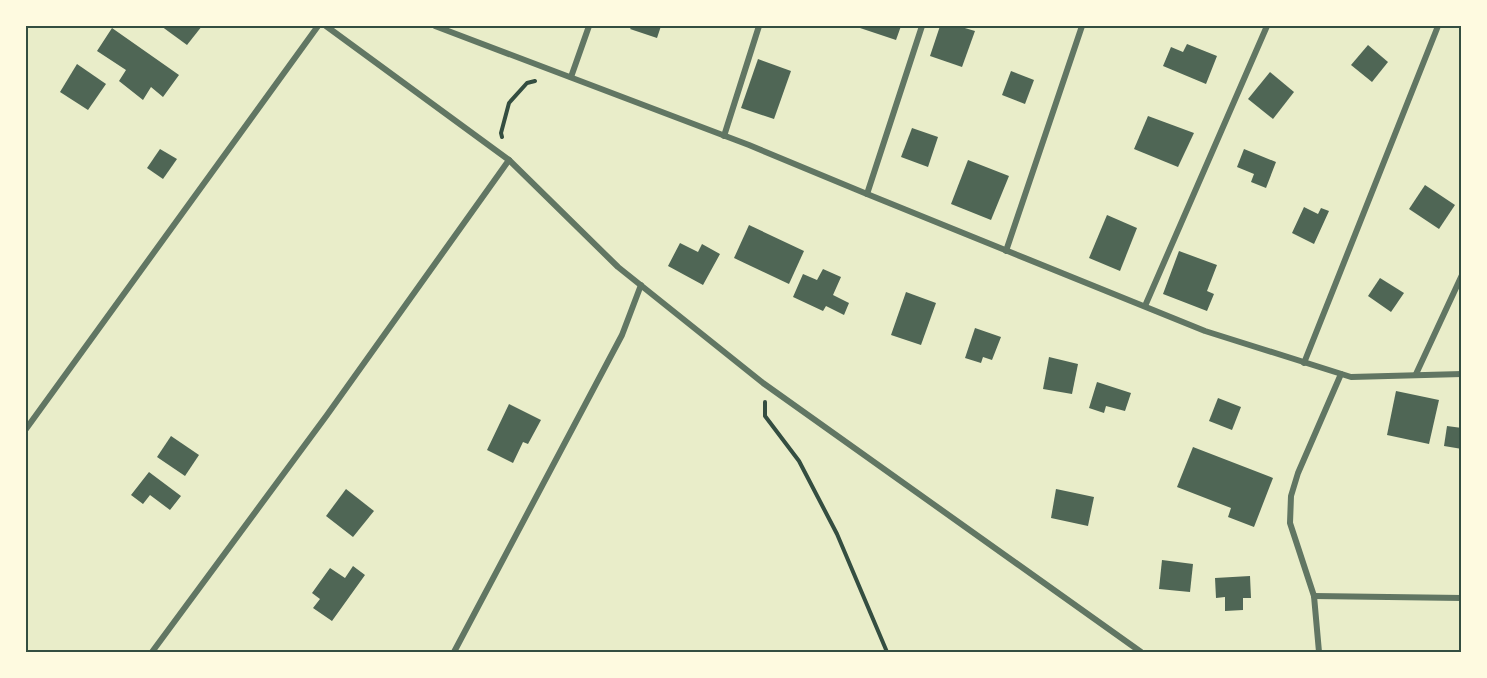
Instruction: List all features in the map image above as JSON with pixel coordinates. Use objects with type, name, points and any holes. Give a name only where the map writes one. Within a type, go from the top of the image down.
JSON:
[{"type":"street","points":[[26,429],[318,26]]},
{"type":"street","points":[[326,26],[509,160],[618,267],[764,383],[1141,652]]},
{"type":"street","points":[[435,26],[748,145],[1205,331],[1351,377],[1461,374]]},
{"type":"street","points":[[572,77],[589,26]]},
{"type":"street","points":[[724,136],[759,26]]},
{"type":"street","points":[[867,194],[922,26]]},
{"type":"street","points":[[1006,251],[1082,26]]},
{"type":"street","points":[[1145,306],[1267,26]]},
{"type":"street","points":[[1304,363],[1438,26]]},
{"type":"street","points":[[152,652],[327,415],[509,160]]},
{"type":"street","points":[[1416,374],[1461,275]]},
{"type":"street","points":[[454,652],[622,335],[641,285]]},
{"type":"street","points":[[1319,652],[1314,596],[1290,522],[1291,496],[1298,473],[1341,374]]},
{"type":"street","points":[[1314,596],[1461,598]]},
{"type":"path","points":[[509,160],[501,133],[509,103],[527,83],[560,74]]},
{"type":"path","points":[[764,383],[765,416],[799,460],[837,534],[887,652]]},
{"type":"building","points":[[161,26],[202,26],[187,45]]},
{"type":"building","points":[[632,26],[661,26],[657,38],[630,29]]},
{"type":"building","points":[[854,26],[901,26],[896,40]]},
{"type":"building","points":[[940,26],[958,26],[975,31],[962,67],[930,56]]},
{"type":"building","points":[[112,28],[179,75],[163,97],[151,87],[143,100],[119,81],[126,70],[97,51]]},
{"type":"building","points":[[1187,44],[1217,56],[1206,84],[1163,66],[1171,47],[1183,52]]},
{"type":"building","points":[[1368,45],[1388,62],[1372,82],[1351,65]]},
{"type":"building","points":[[758,59],[791,71],[774,119],[741,108]]},
{"type":"building","points":[[77,64],[106,84],[88,110],[60,92]]},
{"type":"building","points":[[1011,71],[1034,80],[1025,104],[1002,95]]},
{"type":"building","points":[[1270,72],[1294,92],[1273,119],[1248,99]]},
{"type":"building","points":[[1148,116],[1194,133],[1178,167],[1134,149]]},
{"type":"building","points":[[912,128],[938,137],[928,167],[901,157]]},
{"type":"building","points":[[160,149],[177,159],[163,179],[147,168]]},
{"type":"building","points":[[1244,149],[1276,162],[1266,188],[1251,182],[1254,174],[1237,167]]},
{"type":"building","points":[[968,160],[1009,176],[991,220],[951,204]]},
{"type":"building","points":[[1425,185],[1455,205],[1439,229],[1409,209]]},
{"type":"building","points":[[1304,207],[1318,214],[1321,208],[1329,211],[1314,244],[1292,233]]},
{"type":"building","points":[[1107,215],[1137,228],[1120,271],[1089,258]]},
{"type":"building","points":[[749,225],[804,251],[789,284],[734,258]]},
{"type":"building","points":[[680,243],[698,252],[702,244],[720,254],[703,285],[668,266]]},
{"type":"building","points":[[1179,251],[1217,265],[1207,291],[1214,294],[1207,311],[1163,294]]},
{"type":"building","points":[[823,269],[841,277],[833,295],[849,303],[844,315],[826,306],[823,311],[793,297],[803,274],[817,280]]},
{"type":"building","points":[[1380,278],[1404,293],[1391,312],[1368,296]]},
{"type":"building","points":[[906,292],[936,303],[921,345],[891,335]]},
{"type":"building","points":[[975,328],[1001,337],[992,360],[983,357],[981,363],[965,358]]},
{"type":"building","points":[[1049,357],[1078,364],[1072,394],[1043,389]]},
{"type":"building","points":[[1097,382],[1131,393],[1125,411],[1106,406],[1104,413],[1089,408]]},
{"type":"building","points":[[1396,391],[1439,400],[1429,444],[1387,435]]},
{"type":"building","points":[[1218,398],[1241,407],[1232,430],[1209,421]]},
{"type":"building","points":[[509,404],[541,420],[528,444],[523,442],[513,463],[487,450]]},
{"type":"building","points":[[1447,426],[1462,428],[1462,449],[1444,446]]},
{"type":"building","points":[[171,436],[199,455],[185,476],[157,457]]},
{"type":"building","points":[[1193,447],[1273,478],[1254,527],[1228,517],[1231,508],[1177,487]]},
{"type":"building","points":[[149,472],[181,496],[170,510],[150,495],[143,504],[131,495]]},
{"type":"building","points":[[346,489],[374,511],[353,537],[326,516]]},
{"type":"building","points":[[1056,489],[1094,497],[1088,526],[1051,518]]},
{"type":"building","points":[[1162,560],[1193,564],[1190,592],[1159,589]]},
{"type":"building","points":[[353,566],[365,575],[332,621],[313,608],[320,599],[312,593],[330,568],[345,578]]},
{"type":"building","points":[[1250,576],[1251,598],[1243,598],[1243,610],[1225,611],[1225,597],[1216,598],[1215,578]]}]
